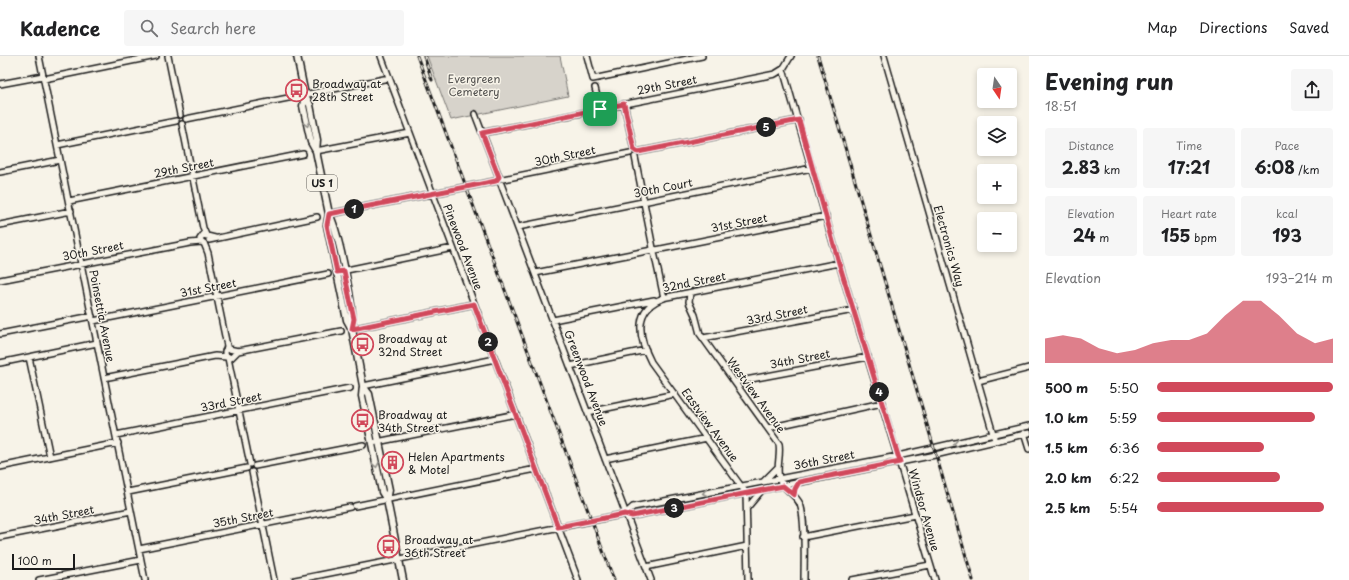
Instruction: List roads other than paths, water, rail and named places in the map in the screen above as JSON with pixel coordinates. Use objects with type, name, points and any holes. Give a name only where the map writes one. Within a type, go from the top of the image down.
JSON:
[{"type":"main road","name":"US 1","points":[[297,56],[305,95],[312,112],[317,140],[316,152],[329,214],[334,223],[354,319],[352,329]]},
{"type":"main road","name":"US 1","points":[[329,214],[327,225],[347,320],[352,329],[363,386],[362,396],[382,492],[387,500]]},
{"type":"main road","name":"US 1","points":[[363,386],[369,394],[379,442],[388,490],[387,500],[403,580]]},
{"type":"street","name":"Poinsettia Avenue","points":[[39,56],[145,580]]},
{"type":"street","points":[[0,84],[156,56]]},
{"type":"street","points":[[168,56],[180,115],[186,119]]},
{"type":"street","name":"Pinewood Avenue","points":[[381,56],[578,580]]},
{"type":"street","points":[[587,56],[593,78],[702,56]]},
{"type":"street","points":[[783,69],[791,56]]},
{"type":"street","name":"Electronics Way","points":[[884,56],[996,442]]},
{"type":"street","name":"29th Street","points":[[482,133],[775,74],[783,69]]},
{"type":"street","name":"Windsor Avenue","points":[[783,69],[799,120],[839,263],[935,580]]},
{"type":"street","points":[[274,580],[182,124],[186,119],[389,78]]},
{"type":"street","points":[[595,88],[600,109]]},
{"type":"street","points":[[624,104],[634,151],[632,156],[635,157],[664,298]]},
{"type":"street","name":"Greenwood Avenue","points":[[475,114],[651,580]]},
{"type":"street","points":[[176,121],[180,115]]},
{"type":"street","name":"30th Street","points":[[329,214],[433,194],[634,151],[799,120]]},
{"type":"street","points":[[57,145],[176,121],[182,124]]},
{"type":"street","points":[[316,152],[410,133]]},
{"type":"street","name":"29th Street","points":[[69,201],[303,154]]},
{"type":"street","points":[[0,172],[60,160]]},
{"type":"street","name":"30th Court","points":[[518,227],[812,168]]},
{"type":"street","points":[[0,225],[71,211]]},
{"type":"street","name":"31st Street","points":[[535,273],[826,216]]},
{"type":"street","name":"30th Street","points":[[0,280],[317,217]]},
{"type":"street","points":[[337,272],[453,248]]},
{"type":"street","name":"32nd Street","points":[[553,320],[839,263]]},
{"type":"street","name":"31st Street","points":[[0,334],[217,296],[328,274]]},
{"type":"street","name":"Westview Avenue","points":[[690,293],[689,302],[703,338],[779,444],[779,478],[783,486],[794,495],[801,510],[804,580]]},
{"type":"street","name":"Eastview Avenue","points":[[664,298],[649,304],[642,315],[641,328],[646,350],[651,362],[746,493],[748,580]]},
{"type":"street","points":[[352,329],[474,304]]},
{"type":"street","name":"33rd Street","points":[[703,338],[854,310]]},
{"type":"street","points":[[104,378],[341,331]]},
{"type":"street","points":[[0,363],[97,343]]},
{"type":"street","points":[[570,366],[646,350]]},
{"type":"street","points":[[29,357],[50,457]]},
{"type":"street","name":"34th Street","points":[[735,382],[868,357]]},
{"type":"street","points":[[363,386],[495,359]]},
{"type":"street","points":[[978,381],[1029,368]]},
{"type":"street","name":"33rd Street","points":[[116,435],[350,388]]},
{"type":"street","points":[[588,412],[675,394]]},
{"type":"street","points":[[768,428],[882,403]]},
{"type":"street","points":[[372,443],[516,414]]},
{"type":"street","name":"36th Street","points":[[295,580],[625,514],[633,508],[779,478],[898,456],[1029,426]]},
{"type":"street","points":[[1022,428],[1027,434],[1029,450]]},
{"type":"street","name":"36th Street","points":[[625,514],[632,516],[783,486],[996,442],[1027,434]]},
{"type":"street","points":[[605,459],[707,438]]},
{"type":"street","points":[[0,467],[118,443]]},
{"type":"street","points":[[128,492],[363,445]]},
{"type":"street","points":[[764,481],[778,467]]},
{"type":"street","name":"35th Street","points":[[139,549],[536,469]]},
{"type":"street","points":[[727,489],[732,484],[733,475]]},
{"type":"street","points":[[794,495],[795,489],[799,482]]},
{"type":"street","points":[[746,508],[762,490]]},
{"type":"street","name":"34th Street","points":[[0,537],[131,511]]},
{"type":"street","points":[[803,537],[915,515]]},
{"type":"street","points":[[646,567],[747,546]]},
{"type":"street","points":[[39,580],[141,560]]},
{"type":"street","points":[[852,580],[930,565]]},
{"type":"railway","points":[[417,56],[614,580]]},
{"type":"railway","points":[[424,56],[432,80]]},
{"type":"railway","points":[[818,56],[973,580]]},
{"type":"place","name":"Broadway at 28th Street","points":[[296,90]]},
{"type":"place","name":"Broadway at 32nd Street","points":[[362,345]]},
{"type":"place","name":"Broadway at 34th Street","points":[[363,421]]},
{"type":"place","name":"Helen Apartments & Motel","points":[[393,463]]},
{"type":"place","name":"Broadway at 36th Street","points":[[388,546]]},
{"type":"park label","name":"Evergreen Cemetery","points":[[474,85]]}]
